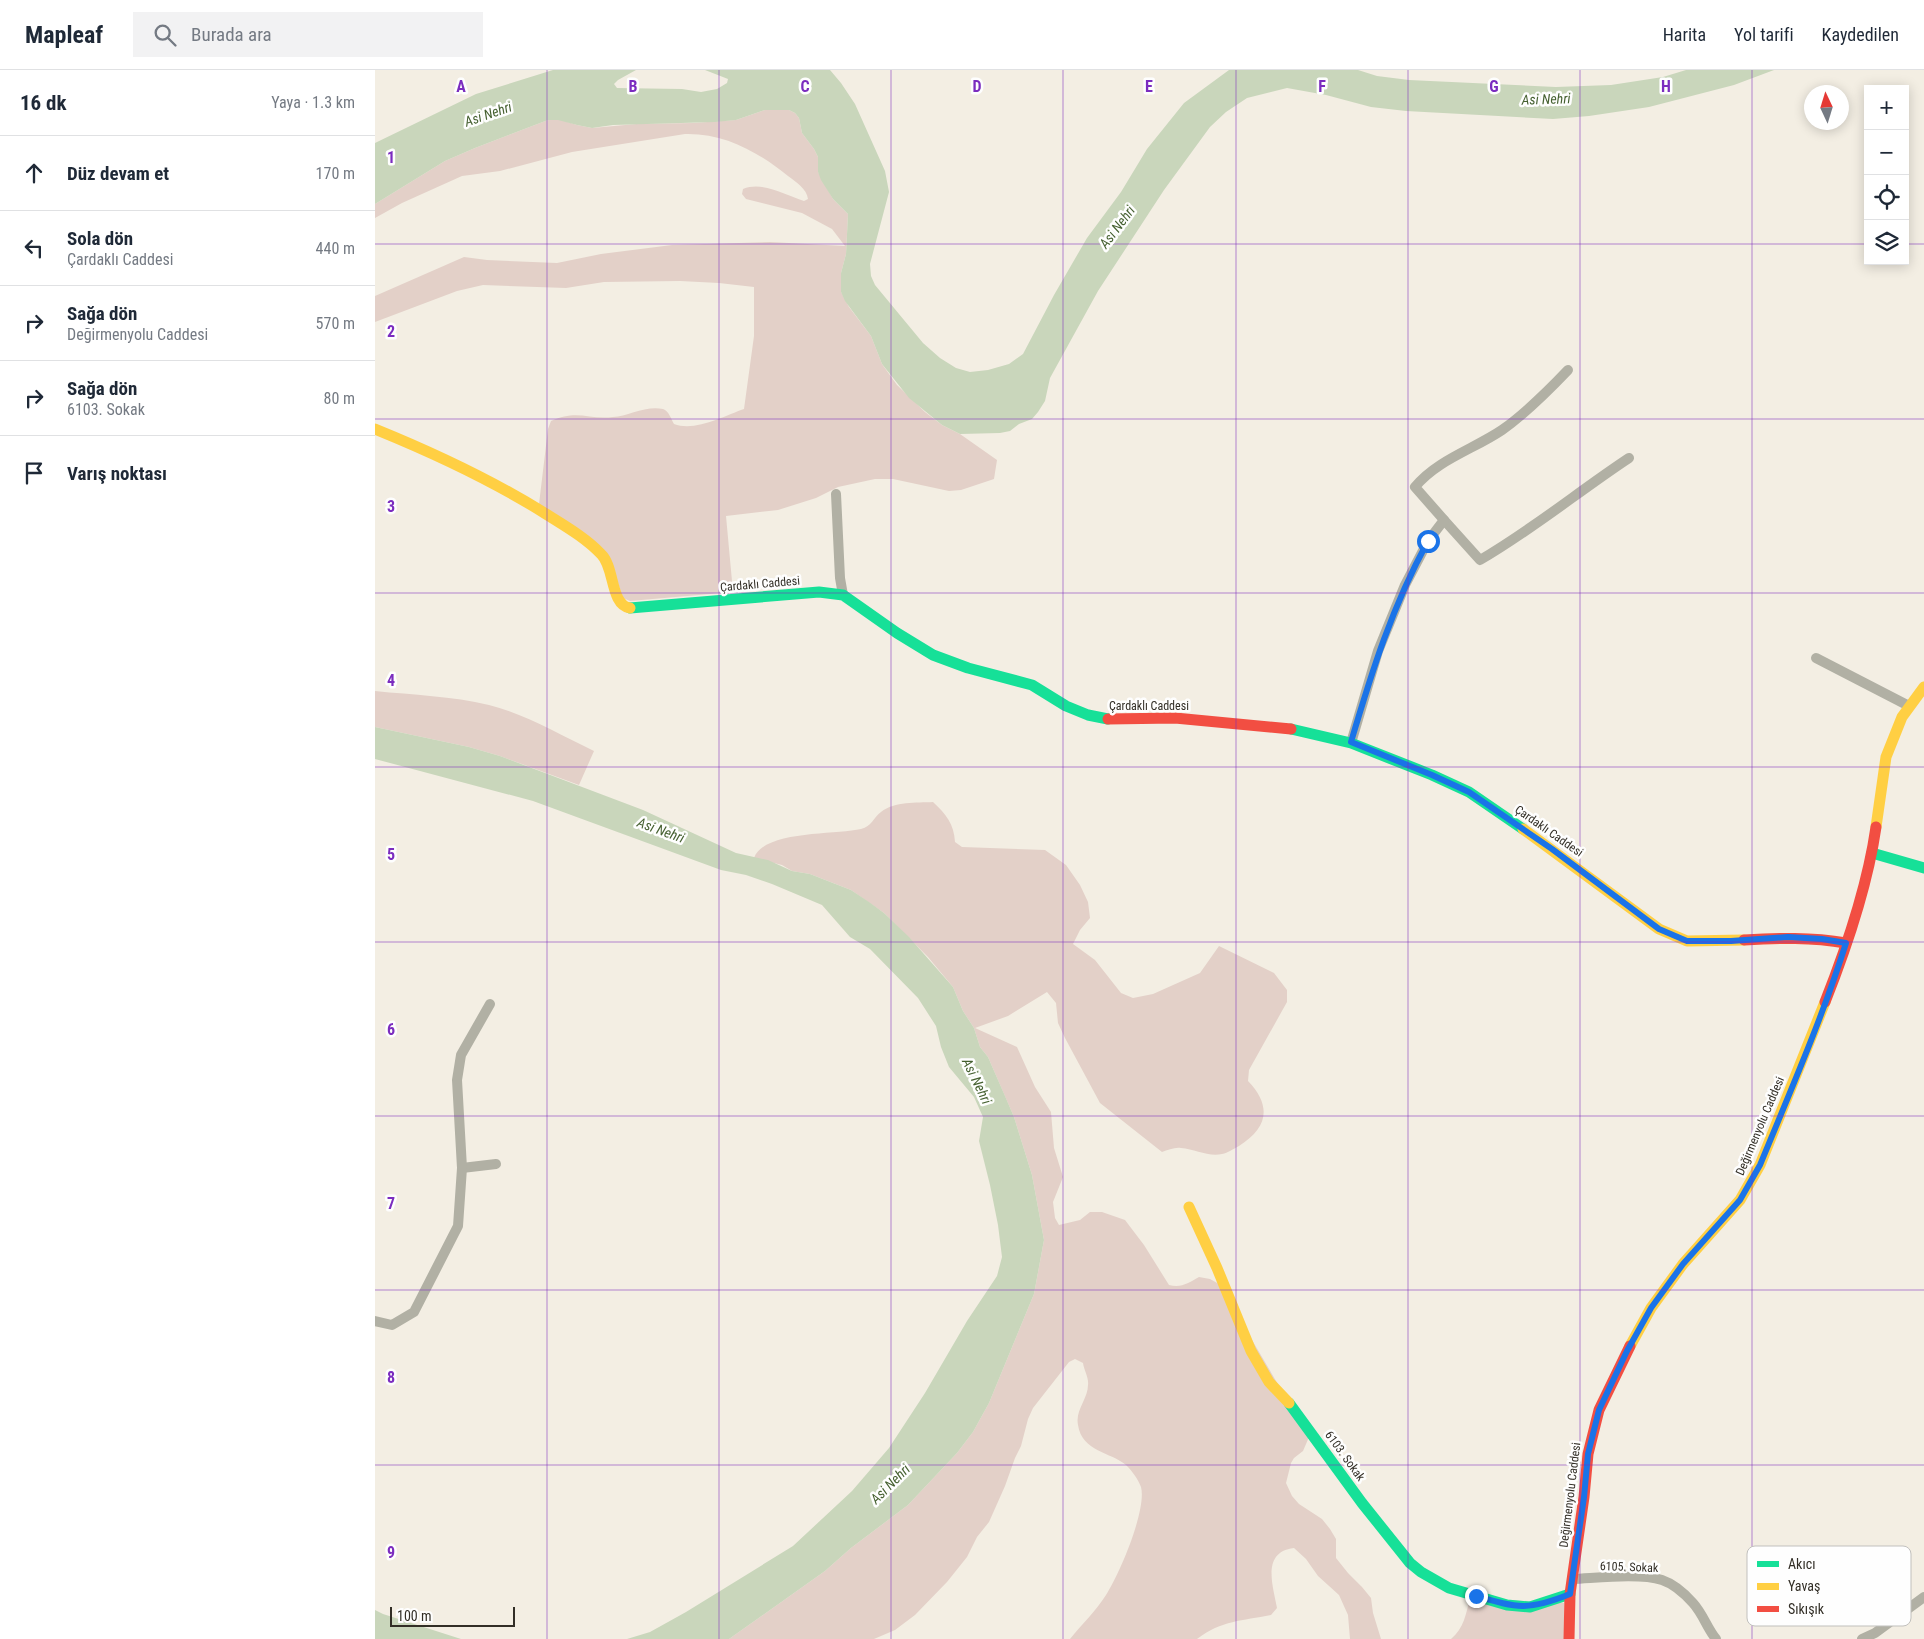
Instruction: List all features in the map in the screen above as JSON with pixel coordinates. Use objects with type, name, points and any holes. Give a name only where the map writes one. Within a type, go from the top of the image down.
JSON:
[{"type":"street","points":[[1568,370],[1546,393],[1503,429],[1442,464],[1421,479],[1415,487],[1480,560],[1514,540],[1561,504],[1629,458]]},
{"type":"street","name":"Çardaklı Caddesi","points":[[375,429],[415,444],[502,488],[567,527],[603,555],[611,572],[617,598],[623,606],[628,608],[819,592],[843,595],[891,629],[933,655],[968,668],[1032,685],[1067,706],[1088,715],[1111,720],[1175,718],[1263,725],[1305,731],[1351,742],[1432,775],[1469,792],[1552,849],[1659,929],[1687,941],[1797,938],[1822,939],[1846,943]]},
{"type":"street","points":[[836,494],[840,578],[843,595]]},
{"type":"street","points":[[1351,742],[1378,651],[1402,592],[1428,541],[1444,520]]},
{"type":"street","points":[[1816,658],[1909,706]]},
{"type":"street","name":"Değirmenyolu Caddesi","points":[[1569,1639],[1570,1594],[1588,1454],[1599,1410],[1630,1344],[1666,1285],[1723,1220],[1751,1183],[1760,1165],[1834,979],[1846,943],[1872,853],[1886,758],[1902,717],[1924,687]]},
{"type":"street","points":[[1872,853],[1924,868]]},
{"type":"street","points":[[375,1321],[391,1325],[414,1312],[458,1226],[462,1168],[457,1080],[461,1055],[490,1004]]},
{"type":"street","points":[[462,1168],[496,1164]]},
{"type":"street","name":"6103. Sokak","points":[[1189,1208],[1221,1277],[1251,1351],[1269,1382],[1294,1409],[1362,1503],[1410,1563],[1421,1572],[1449,1588],[1507,1605],[1530,1606],[1543,1604],[1570,1594]]},
{"type":"street","name":"6105. Sokak","points":[[1573,1579],[1625,1577],[1662,1580],[1679,1590],[1692,1602],[1702,1614],[1716,1639]]},
{"type":"street","points":[[1911,1607],[1924,1598]]},
{"type":"street","points":[[1863,1639],[1885,1626]]},
{"type":"shaded area","points":[[765,110],[789,110],[799,118],[802,133],[818,157],[818,172],[833,199],[848,214],[846,254],[841,273],[841,292],[849,307],[871,336],[882,364],[897,385],[925,412],[997,460],[994,479],[961,490],[949,491],[893,479],[875,479],[838,487],[816,498],[778,510],[726,516],[733,592],[630,601],[623,598],[611,562],[539,504],[548,429],[551,421],[576,415],[605,418],[657,408],[667,411],[674,424],[691,426],[700,425],[744,409],[754,336],[754,287],[680,281],[604,282],[566,288],[483,285],[457,291],[375,322],[375,296],[464,257],[487,260],[557,263],[601,254],[672,245],[770,242],[845,246],[832,229],[802,213],[746,199],[742,194],[743,189],[758,187],[774,190],[804,201],[808,199],[806,192],[798,183],[765,159],[727,141],[700,135],[685,134],[572,152],[500,171],[462,176],[402,203],[375,218],[375,204],[445,161],[548,120],[558,119],[592,128],[636,124],[736,120]]},
{"type":"shaded area","points":[[375,691],[447,698],[489,705],[529,719],[594,751],[579,785],[500,756],[469,747],[375,727]]},
{"type":"shaded area","points":[[933,802],[949,820],[955,842],[962,847],[1045,850],[1066,865],[1080,885],[1088,902],[1090,918],[1080,930],[1073,944],[1095,960],[1121,993],[1133,998],[1153,994],[1200,973],[1219,946],[1274,973],[1287,990],[1287,1002],[1249,1070],[1248,1081],[1261,1099],[1263,1108],[1261,1124],[1249,1139],[1226,1153],[1217,1155],[1179,1148],[1162,1152],[1100,1103],[1065,1038],[1058,1023],[1056,1003],[1047,992],[1008,1016],[975,1028],[1017,1047],[1035,1087],[1051,1112],[1054,1148],[1063,1177],[1053,1202],[1055,1218],[1059,1225],[1080,1220],[1090,1212],[1102,1212],[1125,1220],[1144,1245],[1169,1285],[1181,1285],[1199,1277],[1210,1279],[1219,1284],[1309,1437],[1303,1451],[1291,1463],[1286,1483],[1292,1496],[1299,1504],[1322,1519],[1330,1529],[1336,1539],[1336,1558],[1371,1598],[1373,1613],[1381,1639],[1350,1639],[1348,1615],[1339,1595],[1318,1576],[1306,1559],[1294,1548],[1284,1551],[1277,1556],[1273,1563],[1272,1580],[1277,1608],[1271,1615],[1224,1625],[1197,1639],[1070,1639],[1098,1607],[1111,1586],[1131,1542],[1142,1497],[1140,1484],[1126,1465],[1091,1446],[1081,1434],[1078,1425],[1078,1414],[1086,1395],[1088,1382],[1083,1363],[1075,1359],[1069,1362],[1033,1408],[1021,1446],[989,1522],[977,1537],[967,1557],[947,1582],[915,1615],[895,1630],[874,1639],[729,1639],[825,1571],[851,1548],[908,1505],[957,1453],[973,1432],[989,1403],[1034,1294],[1044,1240],[1032,1175],[1014,1117],[988,1057],[980,1047],[974,1028],[963,1011],[953,987],[928,957],[884,913],[851,890],[810,874],[792,871],[782,865],[754,858],[760,849],[771,842],[802,835],[861,829],[870,824],[887,808],[906,803]]},
{"type":"shaded area","points":[[1470,1598],[1564,1603],[1564,1639],[1451,1639],[1462,1625]]},
{"type":"water","name":"Asi Nehri","points":[[553,70],[636,70],[618,80],[614,84],[617,88],[682,89],[701,92],[717,89],[727,83],[728,79],[705,70],[830,70],[855,104],[885,171],[889,192],[870,264],[871,276],[875,285],[923,343],[940,358],[956,368],[970,372],[988,370],[1009,364],[1023,354],[1087,238],[1121,192],[1147,149],[1184,103],[1229,70],[1358,70],[1377,76],[1409,80],[1556,87],[1611,85],[1663,77],[1686,70],[1774,70],[1734,85],[1649,107],[1553,119],[1406,111],[1371,107],[1326,95],[1287,88],[1247,98],[1226,112],[1210,127],[1164,190],[1098,291],[1050,378],[1045,401],[1038,412],[1032,419],[1019,424],[1010,431],[960,434],[942,425],[909,398],[882,364],[871,336],[845,301],[841,292],[841,273],[846,254],[848,214],[833,199],[821,180],[818,172],[818,157],[802,133],[799,118],[789,110],[765,110],[736,120],[715,122],[613,125],[592,128],[558,120],[548,120],[445,161],[375,204],[375,143],[476,94]]},
{"type":"water","name":"Asi Nehri","points":[[375,727],[469,747],[500,756],[643,810],[736,853],[768,860],[792,871],[810,874],[851,890],[884,913],[909,937],[953,987],[963,1011],[974,1028],[980,1047],[988,1057],[1014,1117],[1032,1175],[1044,1240],[1034,1294],[989,1403],[973,1432],[957,1453],[908,1505],[851,1548],[825,1571],[729,1639],[627,1639],[650,1632],[686,1612],[793,1546],[852,1491],[889,1448],[997,1276],[1002,1257],[998,1225],[979,1141],[983,1117],[974,1097],[949,1067],[941,1047],[936,1026],[918,998],[870,949],[850,937],[822,905],[772,884],[746,875],[721,870],[533,801],[375,759]]},
{"type":"water","points":[[375,1610],[383,1614],[461,1639],[375,1639]]},
{"type":"traffic: fast","points":[[630,608],[819,592],[843,595],[897,633],[933,655],[968,668],[1032,685],[1066,706],[1088,715],[1108,719]]},
{"type":"traffic: fast","points":[[1291,729],[1351,743],[1432,775],[1469,792],[1523,829]]},
{"type":"traffic: fast","points":[[1872,853],[1924,868]]},
{"type":"traffic: fast","points":[[1289,1403],[1362,1503],[1410,1563],[1421,1572],[1449,1588],[1507,1605],[1530,1607],[1570,1594]]},
{"type":"traffic: slow","points":[[375,429],[441,457],[484,478],[575,532],[601,554],[609,568],[619,600],[630,608]]},
{"type":"traffic: slow","points":[[1876,827],[1886,757],[1902,717],[1924,687]]},
{"type":"traffic: slow","points":[[1523,829],[1659,929],[1687,941],[1744,940]]},
{"type":"traffic: slow","points":[[1630,1346],[1651,1308],[1683,1264],[1740,1200],[1760,1165],[1825,1002]]},
{"type":"traffic: slow","points":[[1189,1207],[1217,1268],[1251,1351],[1269,1382],[1289,1403]]},
{"type":"traffic: jam","points":[[1108,719],[1175,718],[1291,729]]},
{"type":"traffic: jam","points":[[1825,1002],[1855,916],[1868,871],[1876,827]]},
{"type":"traffic: jam","points":[[1744,940],[1795,938],[1846,943]]},
{"type":"traffic: jam","points":[[1569,1639],[1570,1594],[1584,1497],[1588,1454],[1599,1410],[1630,1346]]},
{"type":"route","points":[[1428,541],[1405,585],[1378,651],[1351,742],[1469,792],[1552,849],[1659,929],[1687,941],[1731,941],[1788,937],[1822,939],[1846,943],[1807,1048],[1751,1183],[1740,1200],[1666,1285],[1638,1329],[1599,1410],[1588,1454],[1584,1497],[1570,1594],[1543,1604],[1519,1607],[1476,1596]]}]
